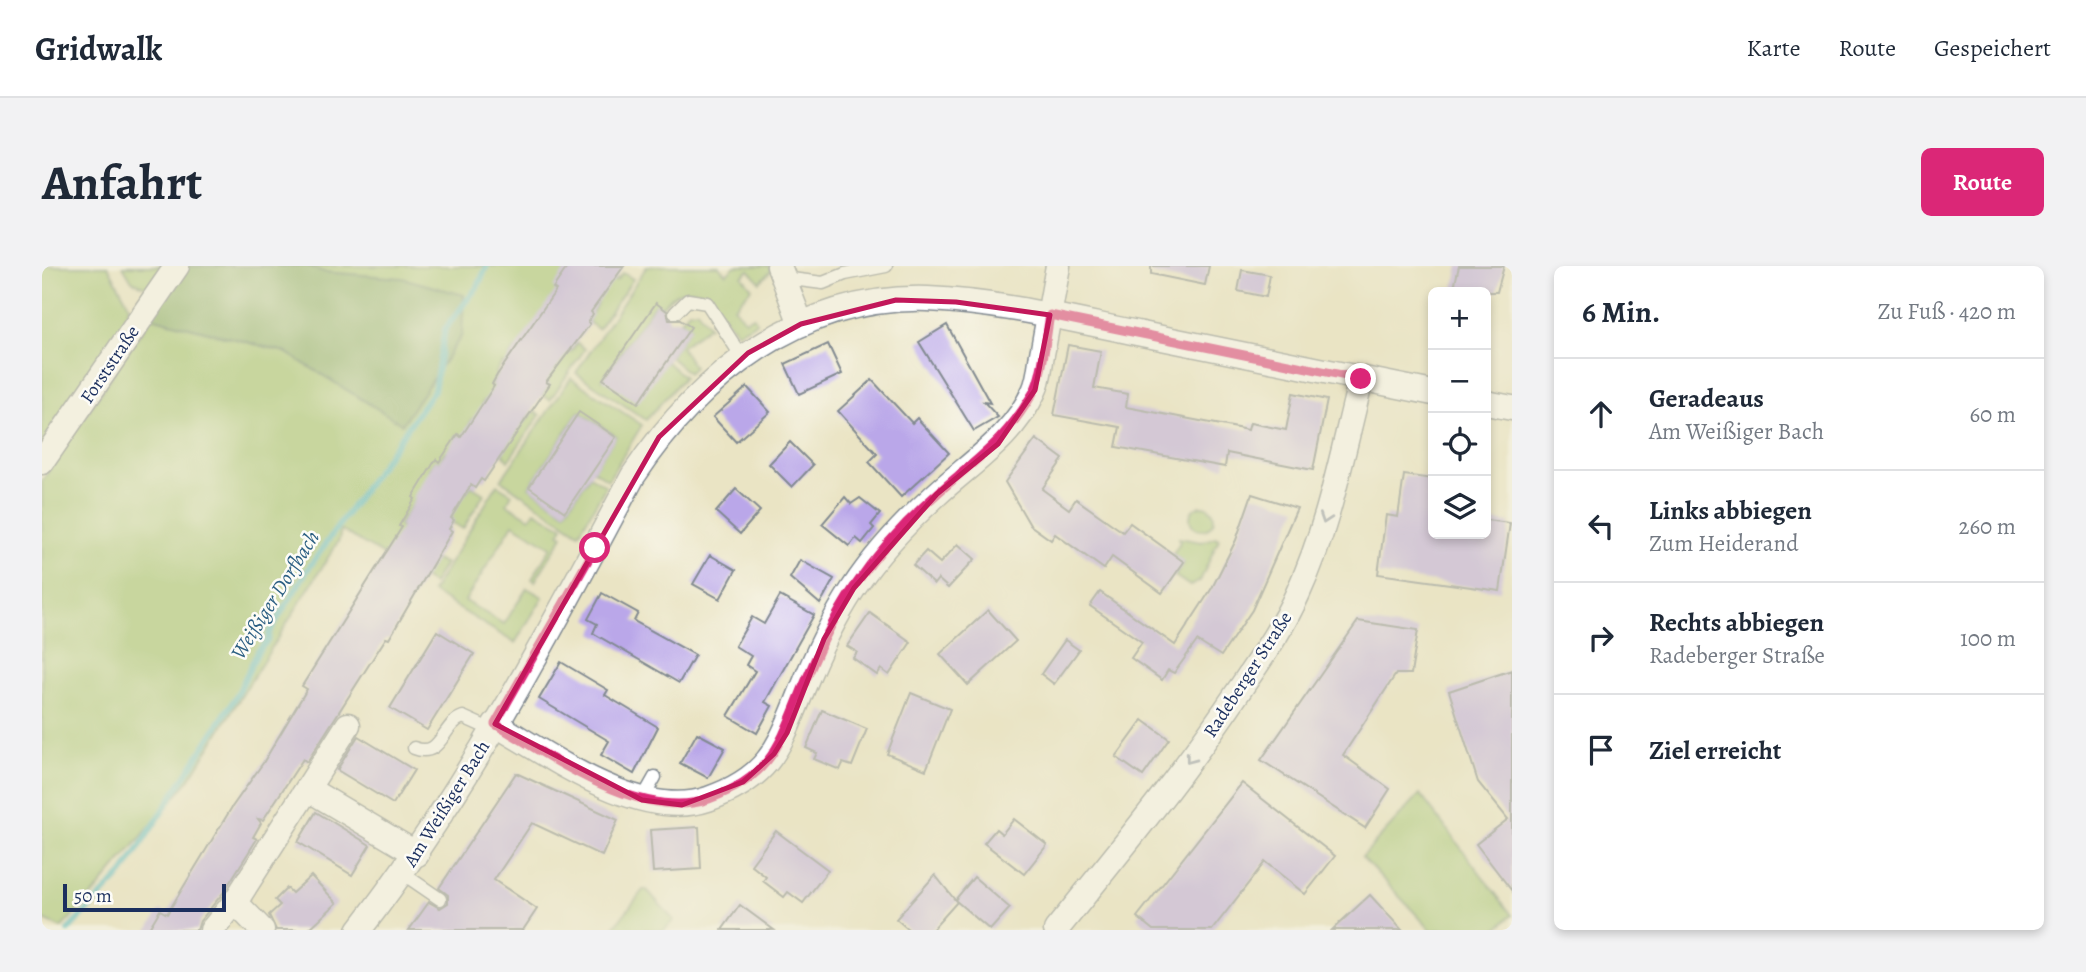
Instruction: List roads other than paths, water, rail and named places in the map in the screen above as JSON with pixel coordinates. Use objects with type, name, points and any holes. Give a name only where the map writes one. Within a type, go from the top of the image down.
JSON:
[{"type":"street","name":"Forststraße","points":[[42,462],[177,266]]},
{"type":"street","points":[[494,727],[619,793],[642,800],[682,805],[709,799],[743,782],[774,754],[787,733],[824,639],[854,588],[885,547],[937,494],[998,444],[1035,390],[1058,266]]},
{"type":"street","points":[[781,272],[801,324]]},
{"type":"street","name":"Am Weißiger Bach","points":[[359,930],[409,864],[494,727],[634,476],[659,437],[686,406],[742,357],[801,324],[862,306],[896,300],[956,302],[1050,315]]},
{"type":"street","points":[[1050,315],[1428,392]]},
{"type":"street","name":"Radeberger Straße","points":[[1056,930],[1143,823],[1203,742],[1285,621],[1299,591],[1328,510],[1361,379]]},
{"type":"street","points":[[1491,404],[1512,408]]},
{"type":"street","points":[[212,930],[235,902],[348,725]]},
{"type":"street","points":[[307,789],[409,864]]},
{"type":"street","points":[[235,902],[262,930]]},
{"type":"lane","points":[[781,272],[823,283],[845,274],[886,266]]},
{"type":"lane","points":[[675,313],[688,300],[707,303],[742,357]]},
{"type":"lane","points":[[414,748],[425,750],[435,747],[454,722],[463,718],[494,727]]},
{"type":"lane","points":[[642,800],[655,777]]},
{"type":"lane","points":[[409,864],[440,899]]},
{"type":"waterway","name":"Weißiger Dorfbach","points":[[68,930],[123,873],[237,695],[258,651],[268,640],[269,633],[308,569],[434,390],[445,329],[478,286],[487,266]]}]
